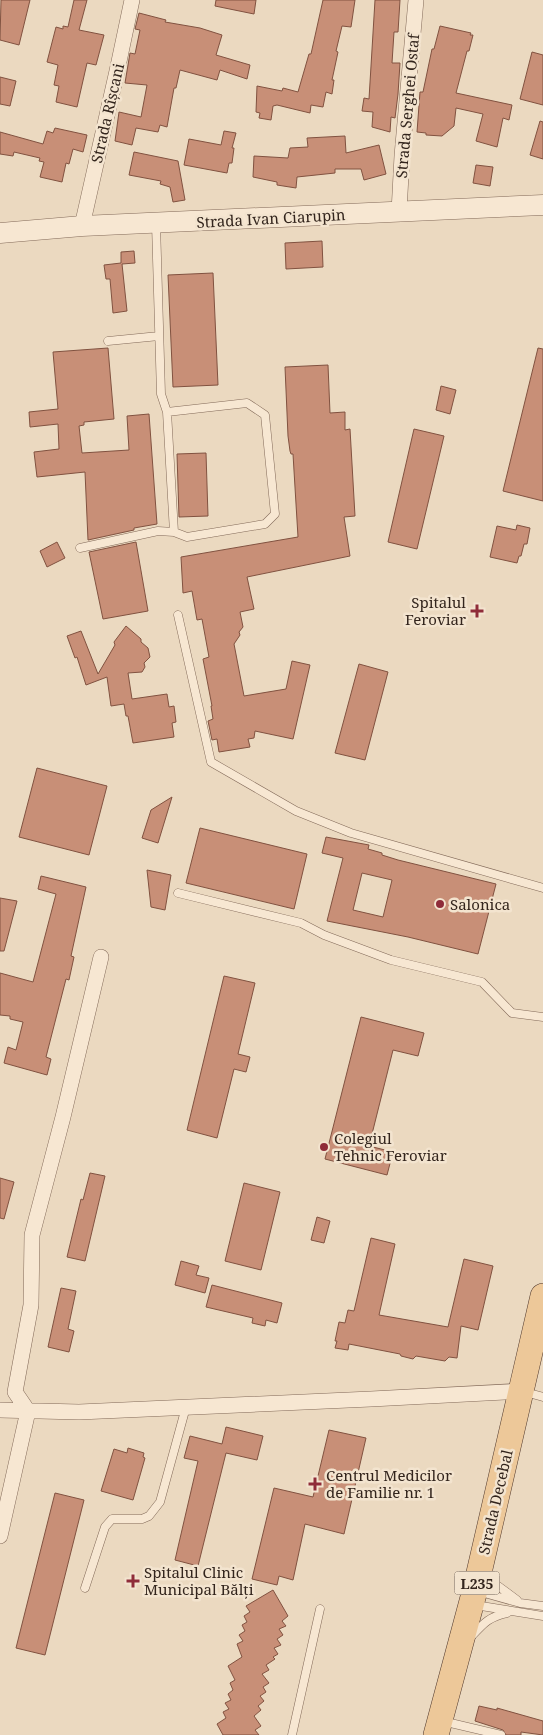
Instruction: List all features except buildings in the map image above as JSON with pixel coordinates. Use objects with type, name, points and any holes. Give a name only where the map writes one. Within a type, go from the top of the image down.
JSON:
[{"type":"main road","name":"Strada Decebal","points":[[438,1728],[484,1552],[532,1394],[543,1296]]},
{"type":"street","name":"Strada Rîșcani","points":[[82,226],[132,0]]},
{"type":"street","name":"Strada Serghei Ostaf","points":[[399,212],[416,0]]},
{"type":"street","name":"Strada Ivan Ciarupin","points":[[0,233],[82,226],[543,205]]},
{"type":"street","points":[[0,1536],[28,1410],[15,1392],[31,1305],[32,1235],[63,1118],[101,956]]},
{"type":"street","points":[[0,1410],[79,1412],[532,1394]]},
{"type":"lane","points":[[156,223],[161,394],[167,412],[174,532]]},
{"type":"lane","points":[[108,340],[159,336]]},
{"type":"lane","points":[[80,548],[158,531],[174,532],[187,537],[265,524],[275,514],[265,415],[247,403],[167,412]]},
{"type":"lane","points":[[178,615],[211,762],[296,812],[351,833],[543,888]]},
{"type":"lane","points":[[178,893],[301,923],[324,935],[391,960],[482,982],[512,1013],[543,1017]]},
{"type":"lane","points":[[532,1394],[539,1352]]},
{"type":"lane","points":[[85,1588],[105,1527],[112,1519],[142,1519],[149,1516],[160,1502],[186,1408]]},
{"type":"lane","points":[[484,1552],[488,1573],[494,1583],[520,1603]]},
{"type":"lane","points":[[473,1597],[543,1606]]},
{"type":"lane","points":[[473,1597],[513,1612],[543,1616]]},
{"type":"lane","points":[[292,1735],[320,1608]]},
{"type":"lane","points":[[459,1647],[483,1624],[495,1616],[513,1612]]},
{"type":"lane","points":[[438,1728],[501,1735]]},
{"type":"place","name":"Spitalul Feroviar","points":[[477,611]]},
{"type":"place","name":"Salonica","points":[[440,904]]},
{"type":"place","name":"Colegiul Tehnic Feroviar","points":[[324,1147]]},
{"type":"place","name":"Centrul Medicilor de Familie nr. 1","points":[[315,1484]]},
{"type":"place","name":"Spitalul Clinic Municipal Bălți","points":[[133,1581]]}]
